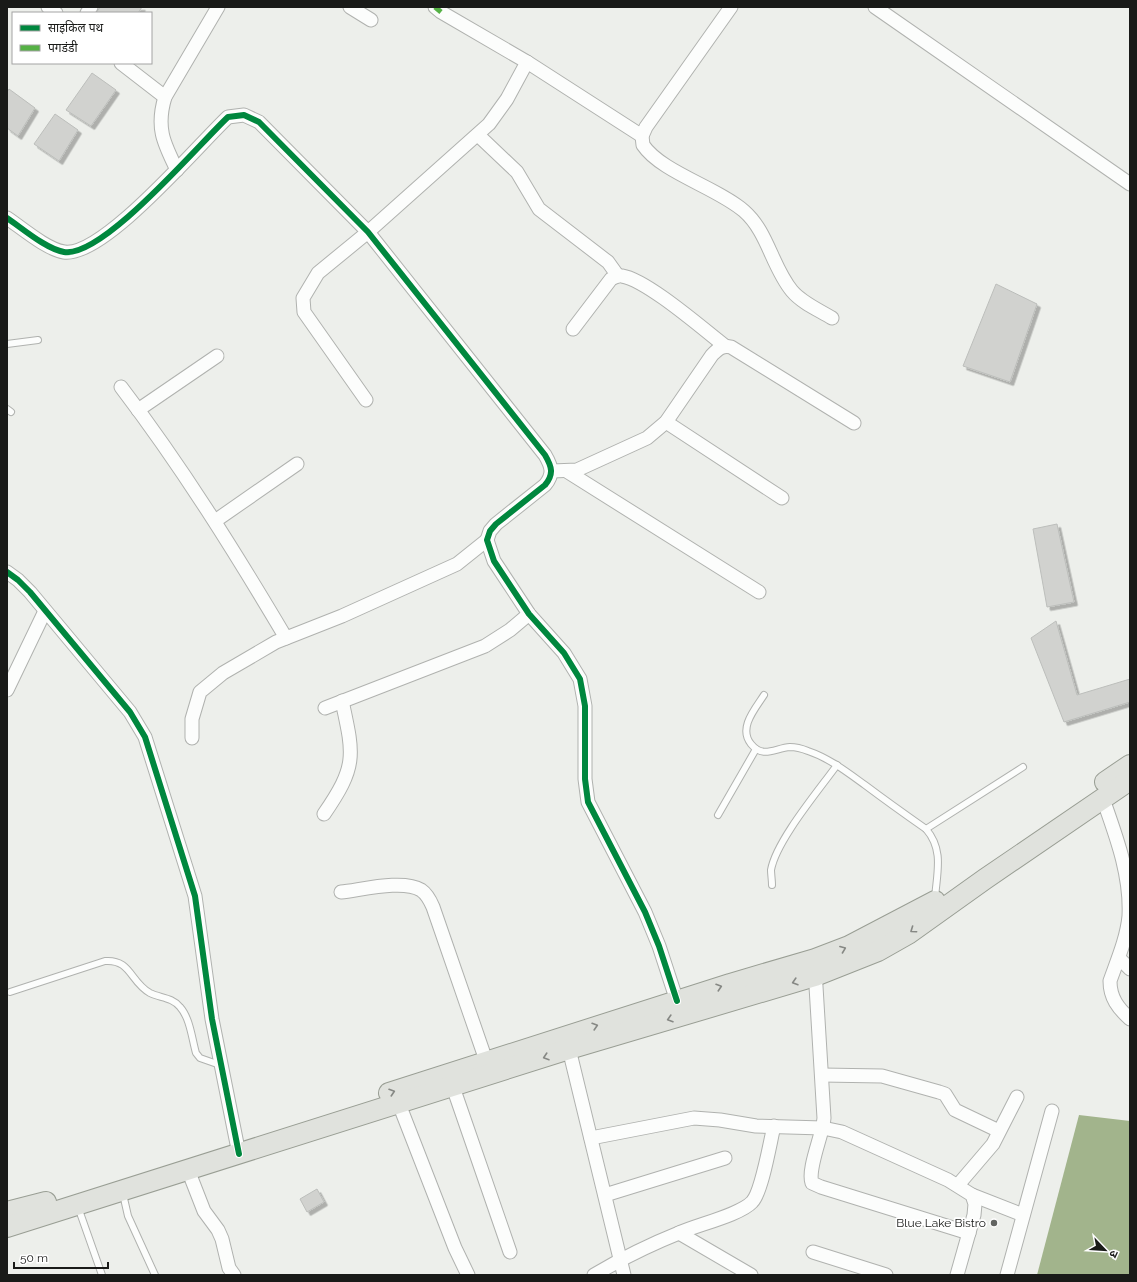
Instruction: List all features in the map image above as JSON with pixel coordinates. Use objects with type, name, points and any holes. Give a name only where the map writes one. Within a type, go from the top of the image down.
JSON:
[{"type":"main road","points":[[7,1212],[399,1104],[453,1087],[489,1068],[569,1049],[815,967],[849,946],[934,901],[1130,765]]},
{"type":"main road","points":[[7,1227],[188,1170],[238,1149],[489,1068],[677,1001],[730,984],[815,967],[878,951],[908,934],[985,879],[1130,780]]},
{"type":"street","points":[[177,170],[164,145],[160,123],[160,112],[165,97],[218,7]]},
{"type":"street","points":[[350,7],[371,20]]},
{"type":"street","points":[[435,7],[441,12],[528,62],[642,136]]},
{"type":"street","points":[[731,7],[655,112],[642,136],[643,145],[658,160],[744,211],[762,235],[782,276],[793,293],[832,318]]},
{"type":"street","points":[[875,7],[1130,184]]},
{"type":"street","points":[[366,400],[304,312],[303,298],[310,284],[318,273],[368,232],[478,134],[501,110],[528,62]]},
{"type":"street","points":[[122,64],[165,97]]},
{"type":"street","points":[[7,218],[53,249],[65,252],[79,250],[92,245],[158,190],[228,117],[244,115],[259,122],[368,232],[545,455],[552,471],[550,479],[545,485],[496,524],[490,531],[487,540],[456,564],[342,616],[276,642],[223,673],[200,692],[192,719],[192,738]]},
{"type":"street","points":[[478,134],[517,172],[539,209],[608,262],[618,276]]},
{"type":"street","points":[[573,329],[611,279],[618,276],[624,276],[652,291],[725,346]]},
{"type":"street","points":[[552,471],[568,472],[589,466],[647,438],[666,422],[712,355],[719,348],[725,346],[731,346],[854,424]]},
{"type":"street","points":[[138,410],[217,356]]},
{"type":"street","points":[[121,387],[178,464],[286,638]]},
{"type":"street","points":[[666,422],[782,498]]},
{"type":"street","points":[[214,521],[297,464]]},
{"type":"street","points":[[568,472],[759,592]]},
{"type":"street","points":[[487,540],[494,561],[529,614],[564,653],[580,679],[586,706],[585,779],[588,802],[645,912],[659,946],[677,1001]]},
{"type":"street","points":[[7,572],[18,580],[130,712],[145,737],[195,896],[212,1019],[238,1149]]},
{"type":"street","points":[[7,690],[45,611]]},
{"type":"street","points":[[325,708],[485,646],[510,630],[529,614]]},
{"type":"street","points":[[324,814],[338,793],[347,775],[350,763],[351,739],[342,701]]},
{"type":"street","points":[[1103,799],[1122,857],[1128,898],[1128,923],[1110,981],[1110,988],[1112,997],[1119,1009],[1130,1019]]},
{"type":"street","points":[[341,892],[403,885],[420,890],[428,896],[489,1068]]},
{"type":"street","points":[[1118,958],[1130,969]]},
{"type":"street","points":[[815,967],[824,1105],[823,1128],[810,1178],[812,1183],[969,1233]]},
{"type":"street","points":[[569,1049],[624,1275]]},
{"type":"street","points":[[822,1074],[882,1076],[939,1092],[945,1094],[955,1110],[999,1131]]},
{"type":"street","points":[[453,1087],[510,1252]]},
{"type":"street","points":[[958,1185],[987,1152],[1016,1097]]},
{"type":"street","points":[[399,1104],[454,1248],[468,1275]]},
{"type":"street","points":[[1006,1275],[1052,1111]]},
{"type":"street","points":[[591,1138],[694,1118],[720,1120],[756,1126],[823,1128],[842,1132],[863,1140],[958,1185],[972,1196],[1023,1215]]},
{"type":"street","points":[[594,1275],[620,1259],[678,1233],[733,1212],[752,1202],[758,1192],[774,1126]]},
{"type":"street","points":[[605,1195],[725,1158]]},
{"type":"street","points":[[188,1170],[204,1211],[218,1230],[222,1239],[229,1268],[234,1275]]},
{"type":"street","points":[[956,1275],[974,1215],[975,1204],[972,1196]]},
{"type":"street","points":[[678,1233],[751,1275]]},
{"type":"street","points":[[813,1252],[886,1275]]},
{"type":"lane","points":[[7,344],[38,340]]},
{"type":"lane","points":[[764,695],[754,710],[745,734],[756,749],[761,752],[772,752],[790,747],[807,750],[837,765],[926,829],[932,836],[938,848],[934,901]]},
{"type":"lane","points":[[718,815],[756,749]]},
{"type":"lane","points":[[772,885],[771,870],[779,851],[805,808],[837,765]]},
{"type":"lane","points":[[926,829],[1023,767]]},
{"type":"lane","points":[[10,992],[105,961],[114,960],[128,968],[136,982],[142,988],[151,994],[166,997],[181,1007],[185,1014],[196,1053],[200,1058],[220,1065]]},
{"type":"lane","points":[[122,1191],[128,1216],[155,1275]]},
{"type":"lane","points":[[78,1205],[102,1275]]},
{"type":"shaded area","points":[[1079,1115],[1130,1121],[1130,1275],[1037,1275]]},
{"type":"building","points":[[100,7],[142,7],[139,12],[97,12]]},
{"type":"building","points":[[92,73],[116,90],[91,126],[66,110]]},
{"type":"building","points":[[9,89],[35,108],[18,136],[7,128],[7,92]]},
{"type":"building","points":[[55,114],[78,130],[59,161],[34,144]]},
{"type":"building","points":[[996,284],[1037,304],[1010,382],[963,366]]},
{"type":"building","points":[[1057,524],[1074,602],[1047,607],[1033,529]]},
{"type":"building","points":[[1056,621],[1077,695],[1130,679],[1130,702],[1064,722],[1031,638]]},
{"type":"building","points":[[317,1189],[324,1202],[307,1212],[300,1199]]},
{"type":"marked path","points":[[435,7],[441,12]]},
{"type":"cycle path","points":[[7,218],[34,238],[57,250],[64,252],[81,249],[102,237],[125,219],[173,174],[228,117],[244,115],[259,122],[368,232],[545,455],[549,463],[551,474],[545,485],[496,524],[490,531],[487,540],[494,561],[529,614],[564,653],[580,679],[585,706],[585,779],[588,802],[645,912],[659,946],[677,1001]]},
{"type":"cycle path","points":[[7,572],[30,592],[130,712],[145,737],[195,896],[212,1019],[239,1154]]},
{"type":"place","name":"Blue Lake Bistro","points":[[994,1223]]}]
